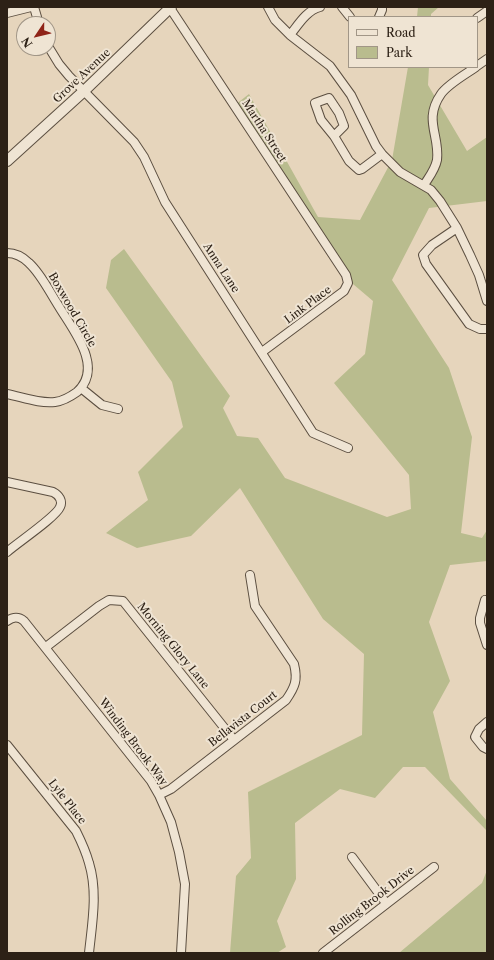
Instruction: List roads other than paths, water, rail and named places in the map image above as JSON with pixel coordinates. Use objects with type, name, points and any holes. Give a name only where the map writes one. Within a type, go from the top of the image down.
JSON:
[{"type":"street","points":[[7,13],[31,7]]},
{"type":"street","name":"Grove Avenue","points":[[7,161],[84,91],[171,7]]},
{"type":"street","name":"Martha Street","points":[[171,7],[340,266]]},
{"type":"street","points":[[268,7],[275,20],[290,35],[330,66],[351,95],[376,146],[382,154],[400,172],[431,190],[440,201],[457,228],[479,275],[487,301]]},
{"type":"street","points":[[290,35],[307,14],[320,7]]},
{"type":"street","points":[[342,7],[349,16]]},
{"type":"street","points":[[478,17],[487,11]]},
{"type":"street","name":"Anna Lane","points":[[54,56],[69,76],[138,147],[165,202],[313,433],[348,448]]},
{"type":"street","points":[[478,65],[487,59]]},
{"type":"street","points":[[424,185],[434,169],[436,161],[437,151],[433,122],[433,113],[436,105],[442,93],[474,68]]},
{"type":"street","points":[[334,136],[349,161],[359,170],[382,154]]},
{"type":"street","points":[[457,228],[432,245],[424,255],[426,264],[469,324],[480,330],[487,329]]},
{"type":"street","name":"Boxwood Circle","points":[[7,253],[24,258],[38,274],[83,346],[88,360],[88,367],[81,388]]},
{"type":"street","name":"Link Place","points":[[262,352],[344,291],[348,283],[346,275],[340,266]]},
{"type":"street","points":[[7,394],[46,402],[54,402],[68,398],[81,388],[102,405],[118,409]]},
{"type":"street","points":[[7,482],[53,492],[58,495],[61,501],[61,507],[54,515],[7,552]]},
{"type":"street","name":"Bellavista Court","points":[[159,795],[171,789],[286,700],[293,690],[297,673],[294,664],[254,606],[250,575]]},
{"type":"street","name":"Morning Glory Lane","points":[[46,647],[99,606],[109,600],[122,600],[234,740]]},
{"type":"street","points":[[487,601],[485,600],[480,618],[480,623],[487,645]]},
{"type":"street","name":"Winding Brook Way","points":[[7,621],[16,617],[24,621],[151,781],[159,795],[171,822],[185,884],[181,953]]},
{"type":"street","points":[[487,722],[479,729],[476,737],[483,747],[487,749]]},
{"type":"street","name":"Lyle Place","points":[[7,744],[76,831],[83,846],[90,864],[93,888],[94,912],[89,953]]},
{"type":"street","points":[[352,857],[386,903]]},
{"type":"street","name":"Rolling Brook Drive","points":[[323,953],[434,867]]}]
